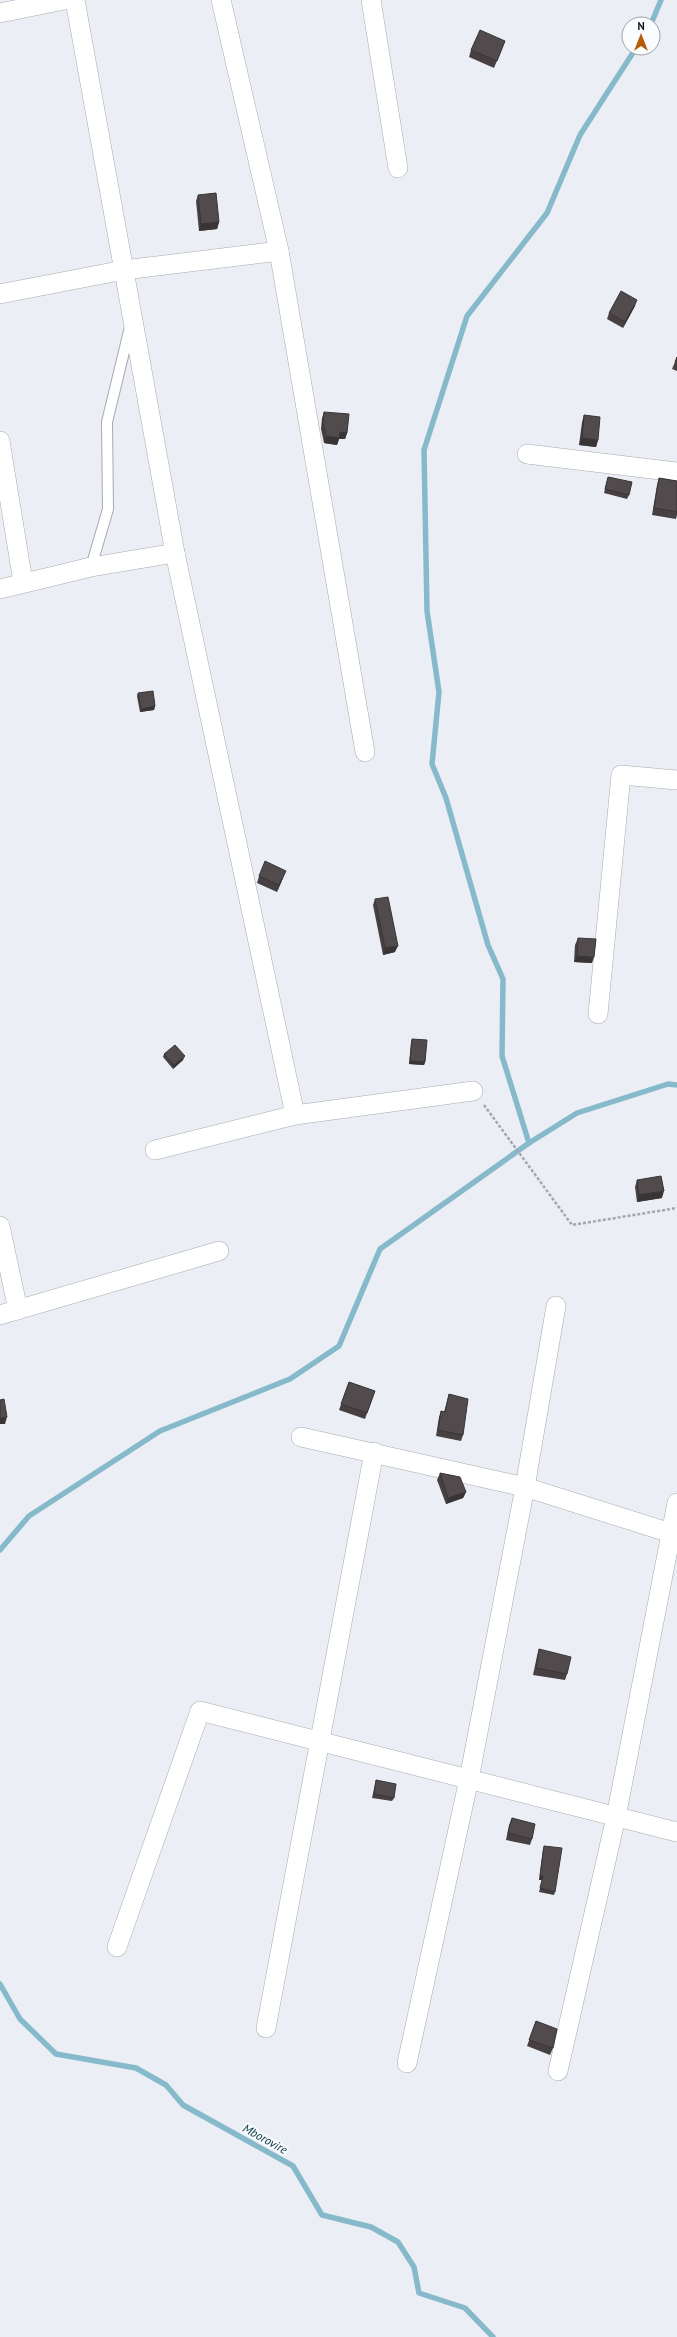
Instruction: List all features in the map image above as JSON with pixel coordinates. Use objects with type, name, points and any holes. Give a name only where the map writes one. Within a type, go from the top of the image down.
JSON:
[{"type":"street","points":[[0,13],[64,0]]},
{"type":"street","points":[[75,0],[175,553],[295,1115]]},
{"type":"street","points":[[221,0],[279,252],[365,752]]},
{"type":"street","points":[[371,0],[398,168]]},
{"type":"street","points":[[0,294],[124,270],[279,252]]},
{"type":"street","points":[[0,441],[23,582]]},
{"type":"street","points":[[527,454],[677,472]]},
{"type":"street","points":[[0,589],[23,582],[91,567],[175,553]]},
{"type":"street","points":[[598,1014],[621,775],[677,780]]},
{"type":"street","points":[[155,1150],[295,1115],[473,1091]]},
{"type":"street","points":[[0,1226],[18,1310]]},
{"type":"street","points":[[0,1315],[219,1251]]},
{"type":"street","points":[[407,2063],[469,1780],[526,1487],[556,1306]]},
{"type":"street","points":[[301,1437],[526,1487],[674,1534]]},
{"type":"street","points":[[266,2028],[321,1742],[374,1452]]},
{"type":"street","points":[[558,2071],[616,1817],[674,1534],[677,1503]]},
{"type":"street","points":[[117,1947],[200,1711],[677,1832]]},
{"type":"lane","points":[[91,567],[108,509],[107,422],[133,315]]},
{"type":"path","points":[[473,1091],[572,1225],[677,1208]]},
{"type":"building","points":[[480,30],[505,41],[497,61],[471,50]]},
{"type":"building","points":[[216,193],[219,222],[201,224],[198,195]]},
{"type":"building","points":[[621,291],[637,300],[625,322],[609,313]]},
{"type":"building","points":[[324,412],[349,414],[347,433],[340,432],[339,438],[326,436],[323,423]]},
{"type":"building","points":[[584,415],[600,417],[598,440],[582,438]]},
{"type":"building","points":[[608,477],[632,482],[629,495],[605,489]]},
{"type":"building","points":[[659,478],[677,481],[677,512],[654,508]]},
{"type":"building","points":[[153,691],[155,706],[141,709],[138,693]]},
{"type":"building","points":[[265,861],[286,871],[279,885],[259,876]]},
{"type":"building","points":[[388,897],[398,946],[385,948],[375,899]]},
{"type":"building","points":[[578,938],[596,939],[594,957],[577,956]]},
{"type":"building","points":[[412,1039],[427,1040],[425,1062],[410,1061]]},
{"type":"building","points":[[175,1045],[185,1056],[174,1065],[164,1054]]},
{"type":"building","points":[[661,1176],[664,1191],[639,1195],[637,1180]]},
{"type":"building","points":[[349,1382],[375,1391],[367,1413],[341,1404]]},
{"type":"building","points":[[449,1394],[468,1399],[463,1435],[438,1430],[441,1411],[445,1412]]},
{"type":"building","points":[[4,1399],[7,1417],[0,1418],[0,1400]]},
{"type":"building","points":[[440,1473],[460,1477],[466,1492],[448,1498]]},
{"type":"building","points":[[539,1649],[571,1657],[567,1674],[536,1668]]},
{"type":"building","points":[[376,1780],[396,1784],[394,1798],[374,1794]]},
{"type":"building","points":[[512,1818],[535,1824],[532,1839],[508,1833]]},
{"type":"building","points":[[544,1846],[562,1848],[555,1892],[540,1888],[543,1876],[540,1876]]},
{"type":"building","points":[[536,2021],[557,2029],[553,2048],[529,2040]]},
{"type":"waterway","points":[[654,16],[661,0]]},
{"type":"waterway","points":[[529,1143],[502,1056],[503,979],[488,945],[446,798],[432,764],[439,692],[427,611],[424,450],[467,316],[547,213],[580,135],[631,56]]},
{"type":"waterway","points":[[0,1550],[29,1516],[160,1431],[290,1379],[339,1346],[380,1249],[529,1143],[577,1113],[668,1084],[677,1085]]},
{"type":"waterway","name":"Mborovire","points":[[0,1984],[20,2019],[56,2054],[136,2068],[166,2085],[183,2105],[293,2166],[322,2215],[371,2227],[398,2242],[414,2267],[419,2293],[465,2308],[493,2337]]}]
